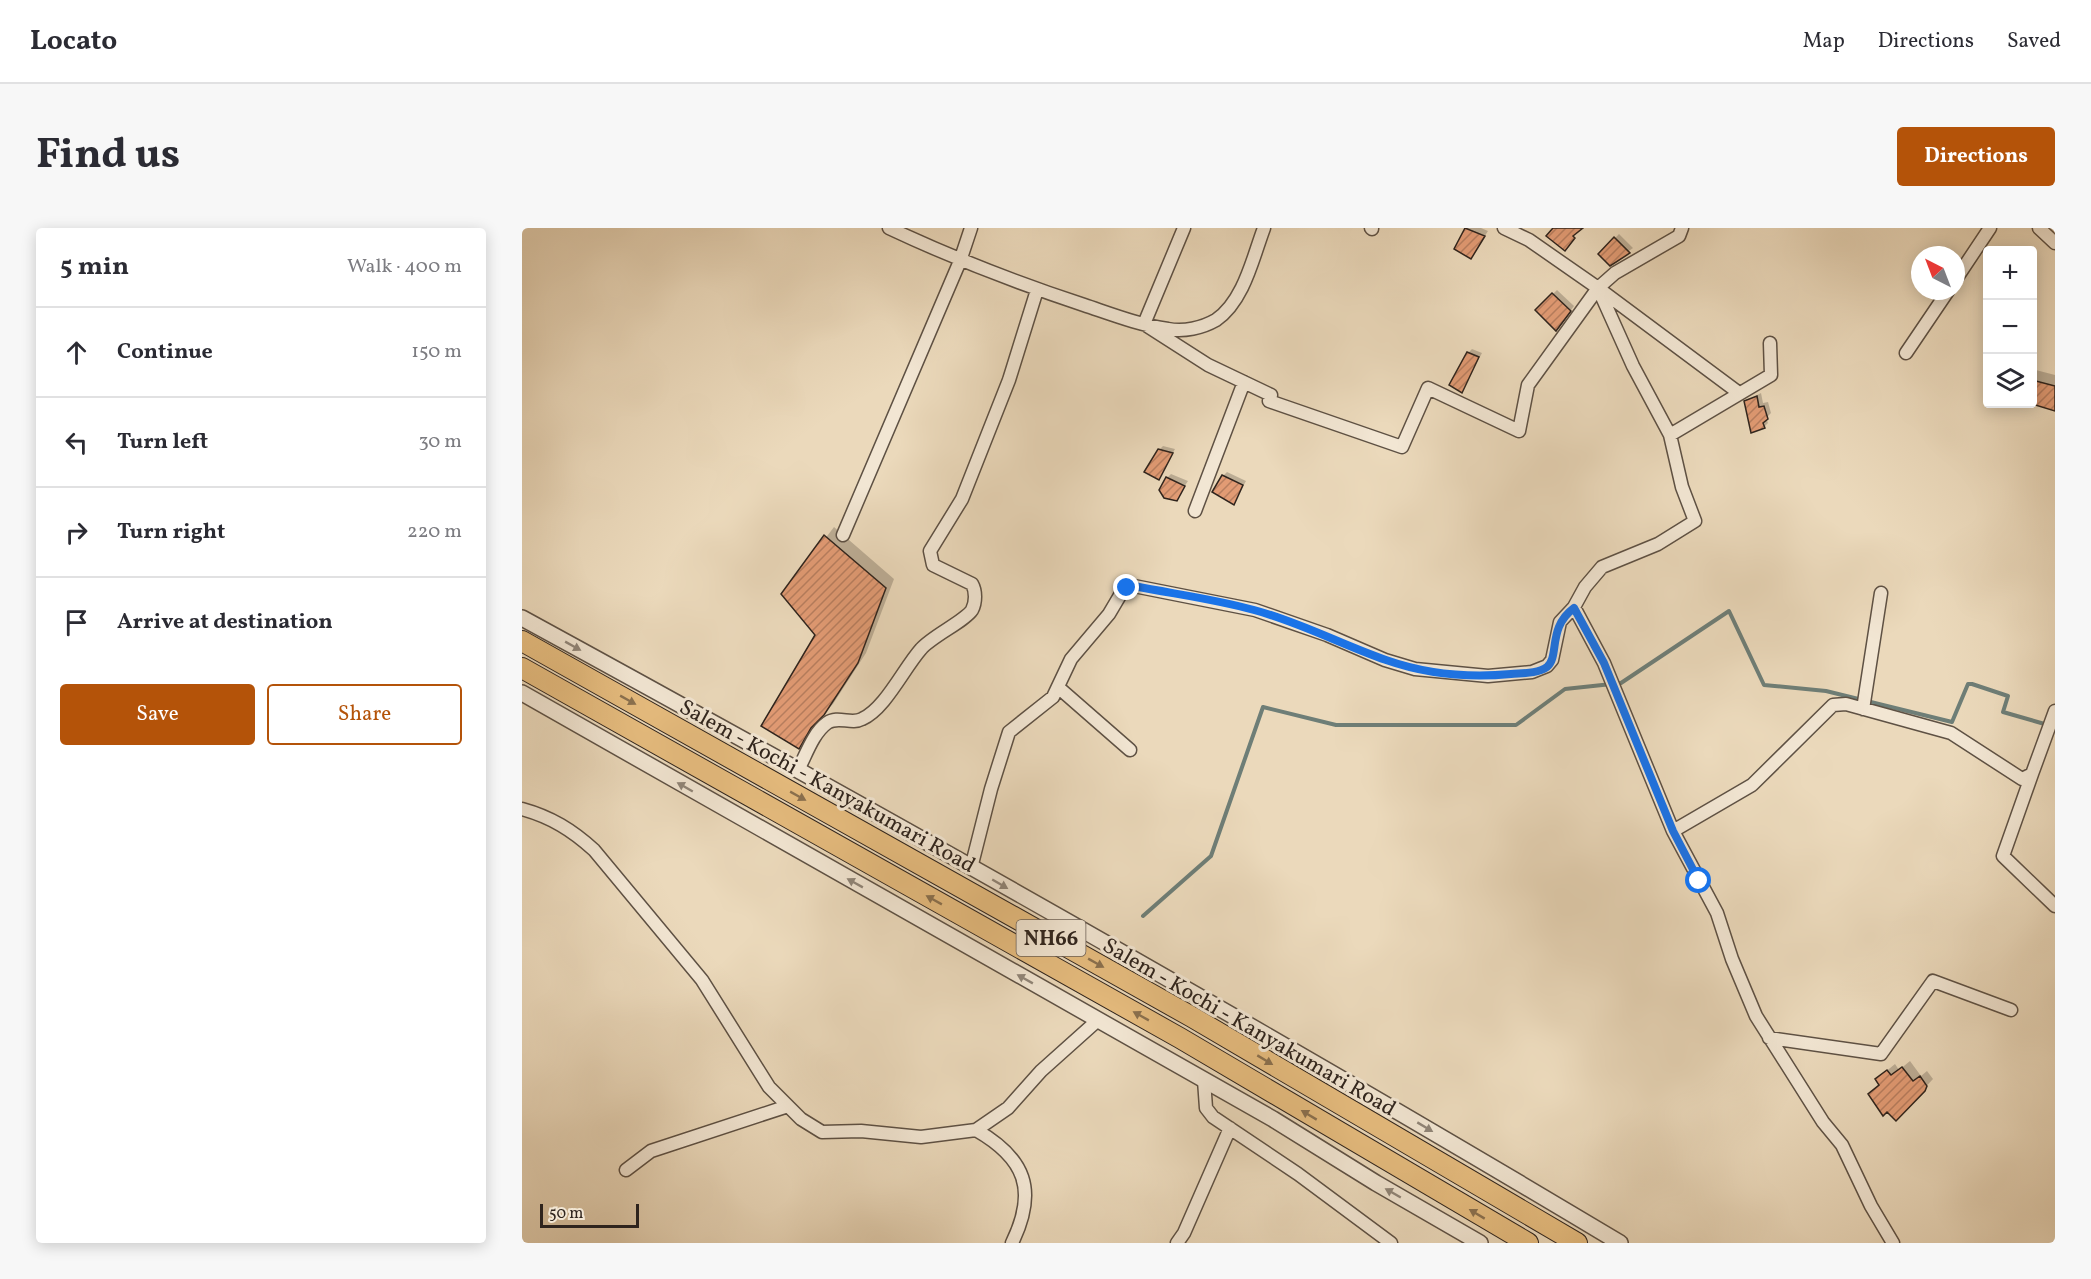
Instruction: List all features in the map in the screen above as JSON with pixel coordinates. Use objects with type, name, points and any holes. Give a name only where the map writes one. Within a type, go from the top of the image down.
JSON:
[{"type":"highway","name":"Salem - Kochi - Kanyakumari Road","points":[[522,640],[1192,1017],[1577,1243]]},
{"type":"highway","name":"Salem - Kochi - Kanyakumari Road","points":[[522,668],[1180,1038],[1528,1243]]},
{"type":"street","points":[[889,228],[960,261],[1038,290],[1144,324],[1179,330],[1194,328],[1217,319],[1236,297],[1264,228]]},
{"type":"street","points":[[843,535],[960,261],[971,228]]},
{"type":"street","points":[[1144,324],[1185,228]]},
{"type":"street","points":[[1504,228],[1529,240],[1598,288],[1739,393]]},
{"type":"street","points":[[1144,324],[1208,365],[1271,395],[1269,401],[1402,447],[1428,388],[1519,431],[1528,385],[1598,288],[1615,273],[1679,236],[1682,228]]},
{"type":"street","points":[[1965,266],[1990,228]]},
{"type":"street","points":[[2039,228],[2055,243]]},
{"type":"street","points":[[971,868],[1005,741],[1015,724],[1044,704],[1059,688],[1071,659],[1109,615],[1122,592],[1134,586],[1255,610],[1328,635],[1385,660],[1415,669],[1457,675],[1508,675],[1532,672],[1547,666],[1552,660],[1560,622],[1574,608],[1585,587],[1602,567],[1658,544],[1695,521],[1682,487],[1670,435],[1633,366],[1598,288]]},
{"type":"street","points":[[798,770],[816,735],[828,722],[837,719],[862,720],[875,710],[922,647],[971,610],[976,590],[972,584],[933,565],[930,551],[962,500],[1009,380],[1038,290]]},
{"type":"street","points":[[1906,353],[1942,300]]},
{"type":"street","points":[[1670,435],[1771,375],[1770,344]]},
{"type":"street","points":[[1195,511],[1244,382]]},
{"type":"street","points":[[1863,709],[1881,593]]},
{"type":"street","points":[[1574,608],[1604,663],[1673,831],[1717,913],[1732,959],[1756,1016],[1823,1122],[1842,1145],[1871,1206],[1893,1243]]},
{"type":"street","points":[[522,618],[798,770],[1378,1099],[1620,1243]]},
{"type":"street","points":[[1059,688],[1130,750]]},
{"type":"street","points":[[522,693],[1204,1080],[1480,1243]]},
{"type":"street","points":[[1673,831],[1752,785],[1831,706],[1842,704],[1951,732],[2019,779],[2032,774]]},
{"type":"street","points":[[2055,711],[2003,856],[2055,906]]},
{"type":"street","points":[[522,809],[552,819],[575,833],[594,850],[702,980],[758,1073],[812,1128],[822,1131],[861,1131],[921,1137],[976,1130],[1008,1108],[1041,1071],[1098,1020]]},
{"type":"street","points":[[1769,1038],[1881,1054],[1933,981],[2011,1010]]},
{"type":"street","points":[[1204,1080],[1206,1108],[1213,1117],[1298,1174],[1391,1243]]},
{"type":"street","points":[[626,1170],[662,1147],[788,1106]]},
{"type":"street","points":[[1177,1243],[1184,1233],[1230,1128]]},
{"type":"street","points":[[976,1130],[1010,1154],[1020,1169],[1024,1184],[1024,1203],[1012,1243]]},
{"type":"building","points":[[1465,228],[1485,236],[1471,259],[1454,249]]},
{"type":"building","points":[[1553,228],[1583,228],[1573,236],[1575,238],[1565,251],[1546,236]]},
{"type":"building","points":[[1614,237],[1630,253],[1610,266],[1598,254]]},
{"type":"building","points":[[1552,293],[1571,311],[1556,331],[1535,310]]},
{"type":"building","points":[[1467,352],[1479,357],[1462,393],[1449,385]]},
{"type":"building","points":[[2037,381],[2055,386],[2055,411],[2037,406]]},
{"type":"building","points":[[1757,396],[1759,407],[1764,406],[1768,419],[1763,423],[1765,428],[1751,433],[1744,401]]},
{"type":"building","points":[[1158,449],[1173,453],[1159,480],[1144,472]]},
{"type":"building","points":[[1222,475],[1243,485],[1234,505],[1212,492]]},
{"type":"building","points":[[1166,477],[1185,486],[1177,501],[1164,498],[1159,490]]},
{"type":"building","points":[[824,535],[886,588],[858,663],[824,715],[811,728],[799,749],[761,726],[815,635],[781,594]]},
{"type":"building","points":[[1902,1067],[1913,1081],[1920,1076],[1927,1086],[1925,1091],[1896,1121],[1887,1112],[1883,1116],[1868,1094],[1879,1085],[1875,1079],[1887,1070],[1891,1075]]},
{"type":"waterway","points":[[1143,916],[1211,856],[1263,707],[1336,725],[1516,725],[1565,689],[1621,683],[1729,611],[1764,685],[1826,691],[1952,722],[1968,684],[1972,684],[2008,696],[2003,712],[2048,725]]},
{"type":"route","points":[[1127,588],[1134,586],[1255,610],[1328,635],[1385,660],[1415,669],[1457,675],[1488,676],[1541,670],[1552,660],[1554,641],[1560,622],[1574,608],[1604,663],[1673,831],[1699,881]]}]
